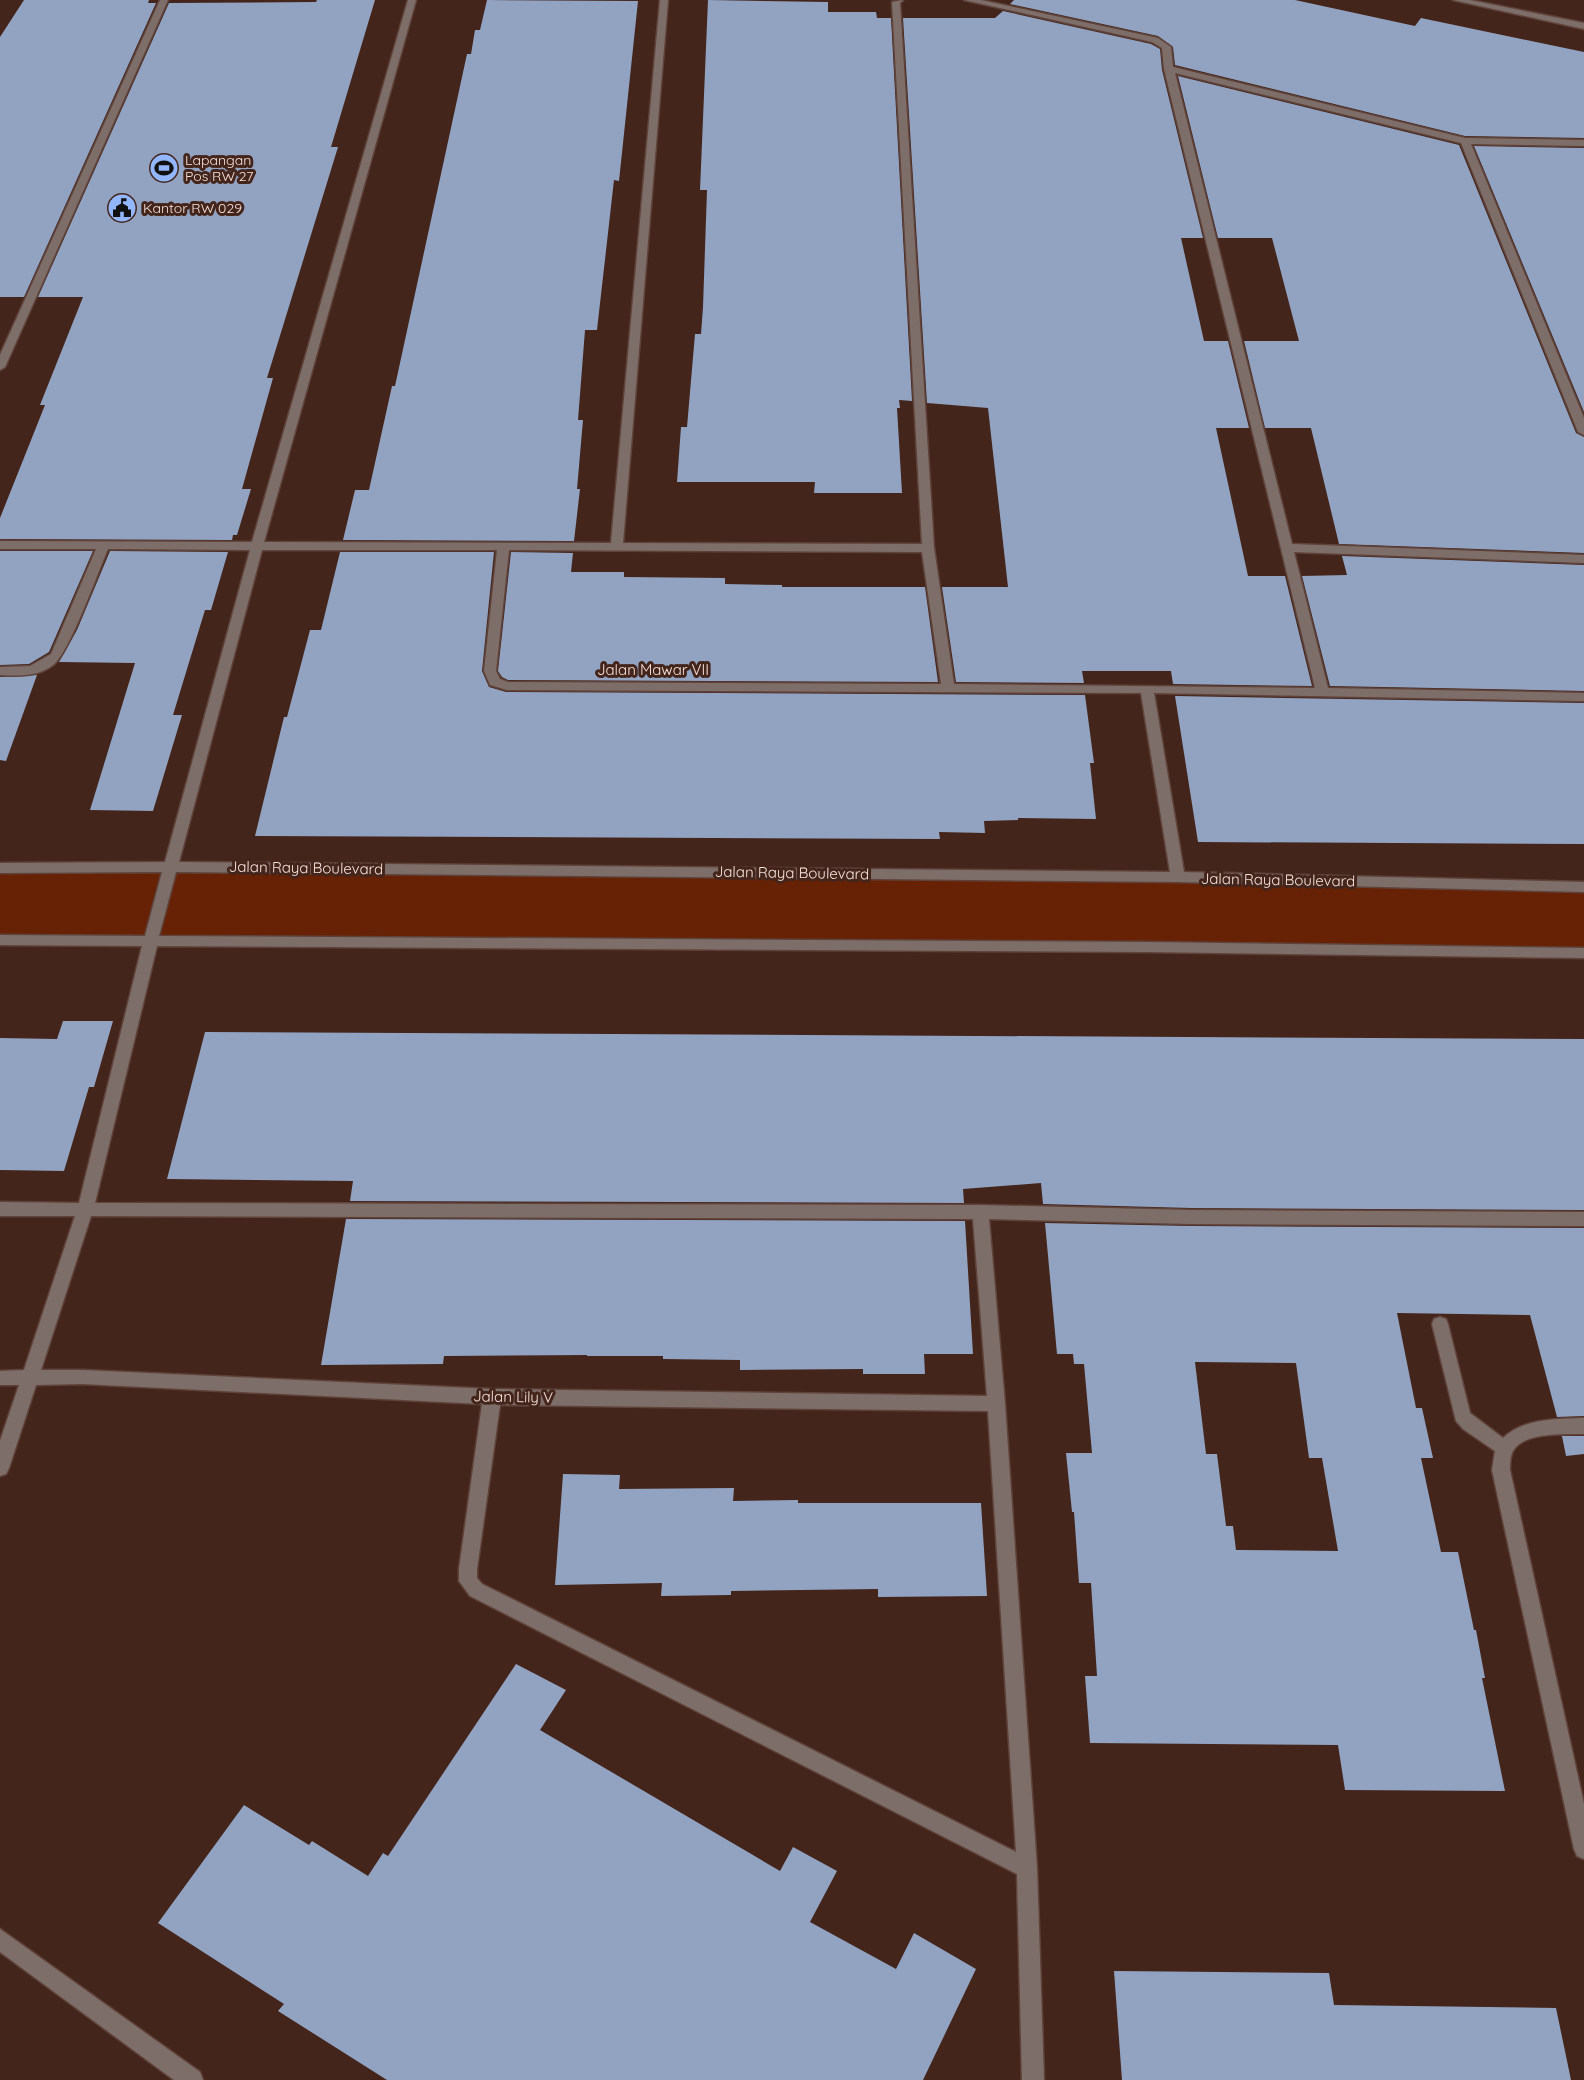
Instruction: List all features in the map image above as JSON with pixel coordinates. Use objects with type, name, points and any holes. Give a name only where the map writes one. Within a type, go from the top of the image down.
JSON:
[{"type":"street","points":[[0,367],[164,0]]},
{"type":"street","points":[[0,1468],[85,1209],[151,940],[257,546],[412,0]]},
{"type":"street","points":[[617,546],[664,0]]},
{"type":"street","points":[[968,0],[1155,40],[1166,47],[1169,69],[1322,691]]},
{"type":"street","points":[[1457,0],[1584,26]]},
{"type":"street","points":[[894,1],[928,548],[948,688],[1322,691],[1584,697]]},
{"type":"street","points":[[1169,69],[1466,141],[1584,143]]},
{"type":"street","points":[[1466,141],[1584,432]]},
{"type":"street","points":[[0,545],[928,548]]},
{"type":"street","points":[[0,671],[33,672],[48,665],[56,657],[103,546]]},
{"type":"street","name":"Jalan Mawar VII","points":[[503,547],[490,671],[495,681],[507,686],[948,688]]},
{"type":"street","points":[[1287,548],[1584,559]]},
{"type":"street","points":[[1147,689],[1178,877]]},
{"type":"street","name":"Jalan Raya Boulevard","points":[[0,868],[171,867],[1178,877],[1584,887]]},
{"type":"street","points":[[0,940],[1584,952]]},
{"type":"street","points":[[0,1209],[980,1212],[1203,1217],[1584,1219]]},
{"type":"street","points":[[980,1212],[996,1404],[1027,1868],[1033,2080]]},
{"type":"street","points":[[1440,1324],[1462,1416],[1468,1424],[1504,1448]]},
{"type":"street","name":"Jalan Lily V","points":[[0,1378],[83,1377],[492,1397],[996,1404]]},
{"type":"street","points":[[492,1397],[468,1569],[468,1581],[476,1590],[1027,1868]]},
{"type":"street","points":[[1584,1426],[1548,1426],[1518,1435],[1504,1448],[1501,1470],[1584,1849]]},
{"type":"street","points":[[0,1939],[192,2080]]},
{"type":"shaded area","points":[[0,868],[1584,887],[1584,954],[0,940]]},
{"type":"building","points":[[24,0],[149,0],[148,3],[156,3],[24,297],[0,297],[0,37]]},
{"type":"building","points":[[317,0],[375,0],[331,147],[338,147],[267,378],[273,378],[242,489],[251,489],[237,535],[233,535],[232,540],[0,539],[0,518],[45,405],[40,405],[83,297],[38,297],[169,3],[316,2]]},
{"type":"building","points":[[487,0],[638,1],[619,181],[614,180],[597,330],[585,330],[578,420],[583,420],[577,489],[580,489],[574,541],[343,540],[355,490],[369,490],[392,386],[395,386],[467,54],[471,54],[475,30],[480,30]]},
{"type":"building","points":[[708,0],[828,2],[828,12],[876,12],[877,18],[891,18],[912,401],[899,400],[900,408],[897,408],[902,493],[814,493],[815,482],[677,482],[681,427],[687,427],[695,334],[701,334],[703,307],[707,190],[700,190]]},
{"type":"building","points":[[1014,0],[1295,0],[1415,26],[1421,18],[1584,52],[1584,138],[1465,136],[1175,65],[1173,47],[1158,36],[1010,4]]},
{"type":"building","points":[[1003,11],[1151,44],[1160,49],[1162,70],[1203,238],[1181,238],[1204,341],[1228,341],[1249,428],[1216,428],[1248,576],[1285,576],[1312,686],[1173,684],[1171,671],[1082,671],[1084,683],[956,682],[942,587],[1008,587],[988,408],[927,403],[903,18],[995,18]]},
{"type":"building","points":[[1178,76],[1459,145],[1576,433],[1584,437],[1584,553],[1339,544],[1311,428],[1265,428],[1244,341],[1299,341],[1272,238],[1218,238]]},
{"type":"building","points":[[1474,146],[1584,148],[1584,412]]},
{"type":"building","points":[[0,551],[93,551],[49,652],[29,664],[0,665]]},
{"type":"building","points":[[110,551],[228,552],[211,610],[205,610],[173,715],[182,715],[153,811],[90,810],[135,663],[59,662],[77,630]]},
{"type":"building","points":[[340,552],[494,552],[482,671],[489,687],[506,692],[1085,695],[1094,763],[1090,763],[1096,819],[1018,818],[1018,820],[984,821],[985,833],[939,832],[940,839],[255,836],[284,717],[287,717],[310,630],[321,630]]},
{"type":"building","points":[[511,552],[573,553],[571,572],[624,572],[624,577],[725,578],[725,584],[782,585],[782,587],[925,587],[938,682],[508,680],[498,671]]},
{"type":"building","points":[[1342,556],[1584,565],[1584,691],[1330,686],[1302,576],[1347,575]]},
{"type":"building","points":[[37,675],[6,761],[0,760],[0,677]]},
{"type":"building","points":[[1175,696],[1584,703],[1584,844],[1198,842]]},
{"type":"building","points":[[63,1021],[113,1021],[94,1087],[89,1087],[64,1171],[0,1170],[0,1038],[57,1039]]},
{"type":"building","points":[[205,1032],[1584,1039],[1584,1210],[1191,1208],[1043,1204],[1041,1183],[963,1189],[964,1203],[350,1201],[353,1181],[167,1179]]},
{"type":"building","points":[[346,1219],[965,1221],[973,1354],[924,1354],[925,1374],[863,1374],[863,1369],[740,1370],[740,1360],[663,1359],[663,1356],[444,1356],[443,1364],[321,1365]]},
{"type":"building","points":[[1045,1223],[1584,1228],[1584,1416],[1557,1417],[1530,1315],[1397,1313],[1416,1408],[1422,1408],[1433,1458],[1421,1458],[1441,1552],[1458,1552],[1474,1630],[1476,1630],[1485,1678],[1482,1678],[1505,1791],[1345,1790],[1338,1745],[1090,1743],[1085,1676],[1097,1676],[1091,1583],[1079,1583],[1074,1512],[1072,1512],[1066,1453],[1092,1453],[1084,1364],[1074,1364],[1073,1354],[1057,1354]],"holes":[[[1195,1362],[1296,1363],[1309,1458],[1322,1458],[1338,1551],[1236,1550],[1233,1526],[1226,1526],[1217,1454],[1206,1454]]]},
{"type":"building","points":[[1562,1436],[1584,1436],[1584,1454],[1566,1456]]},
{"type":"building","points":[[563,1474],[620,1475],[619,1489],[734,1488],[733,1501],[981,1503],[987,1596],[878,1597],[878,1589],[731,1591],[731,1595],[661,1596],[662,1583],[555,1585]]},
{"type":"building","points":[[516,1664],[566,1690],[540,1730],[780,1871],[793,1847],[837,1871],[810,1922],[896,1969],[914,1933],[976,1969],[923,2080],[387,2080],[278,2011],[284,2004],[158,1923],[244,1805],[309,1845],[312,1841],[368,1876],[383,1853],[388,1856]]},
{"type":"building","points":[[1114,1971],[1329,1973],[1334,2005],[1556,2008],[1571,2080],[1122,2080]]},
{"type":"place","name":"Lapangan Pos RW 27","points":[[164,168]]},
{"type":"place","name":"Kantor RW 029","points":[[122,208]]}]
